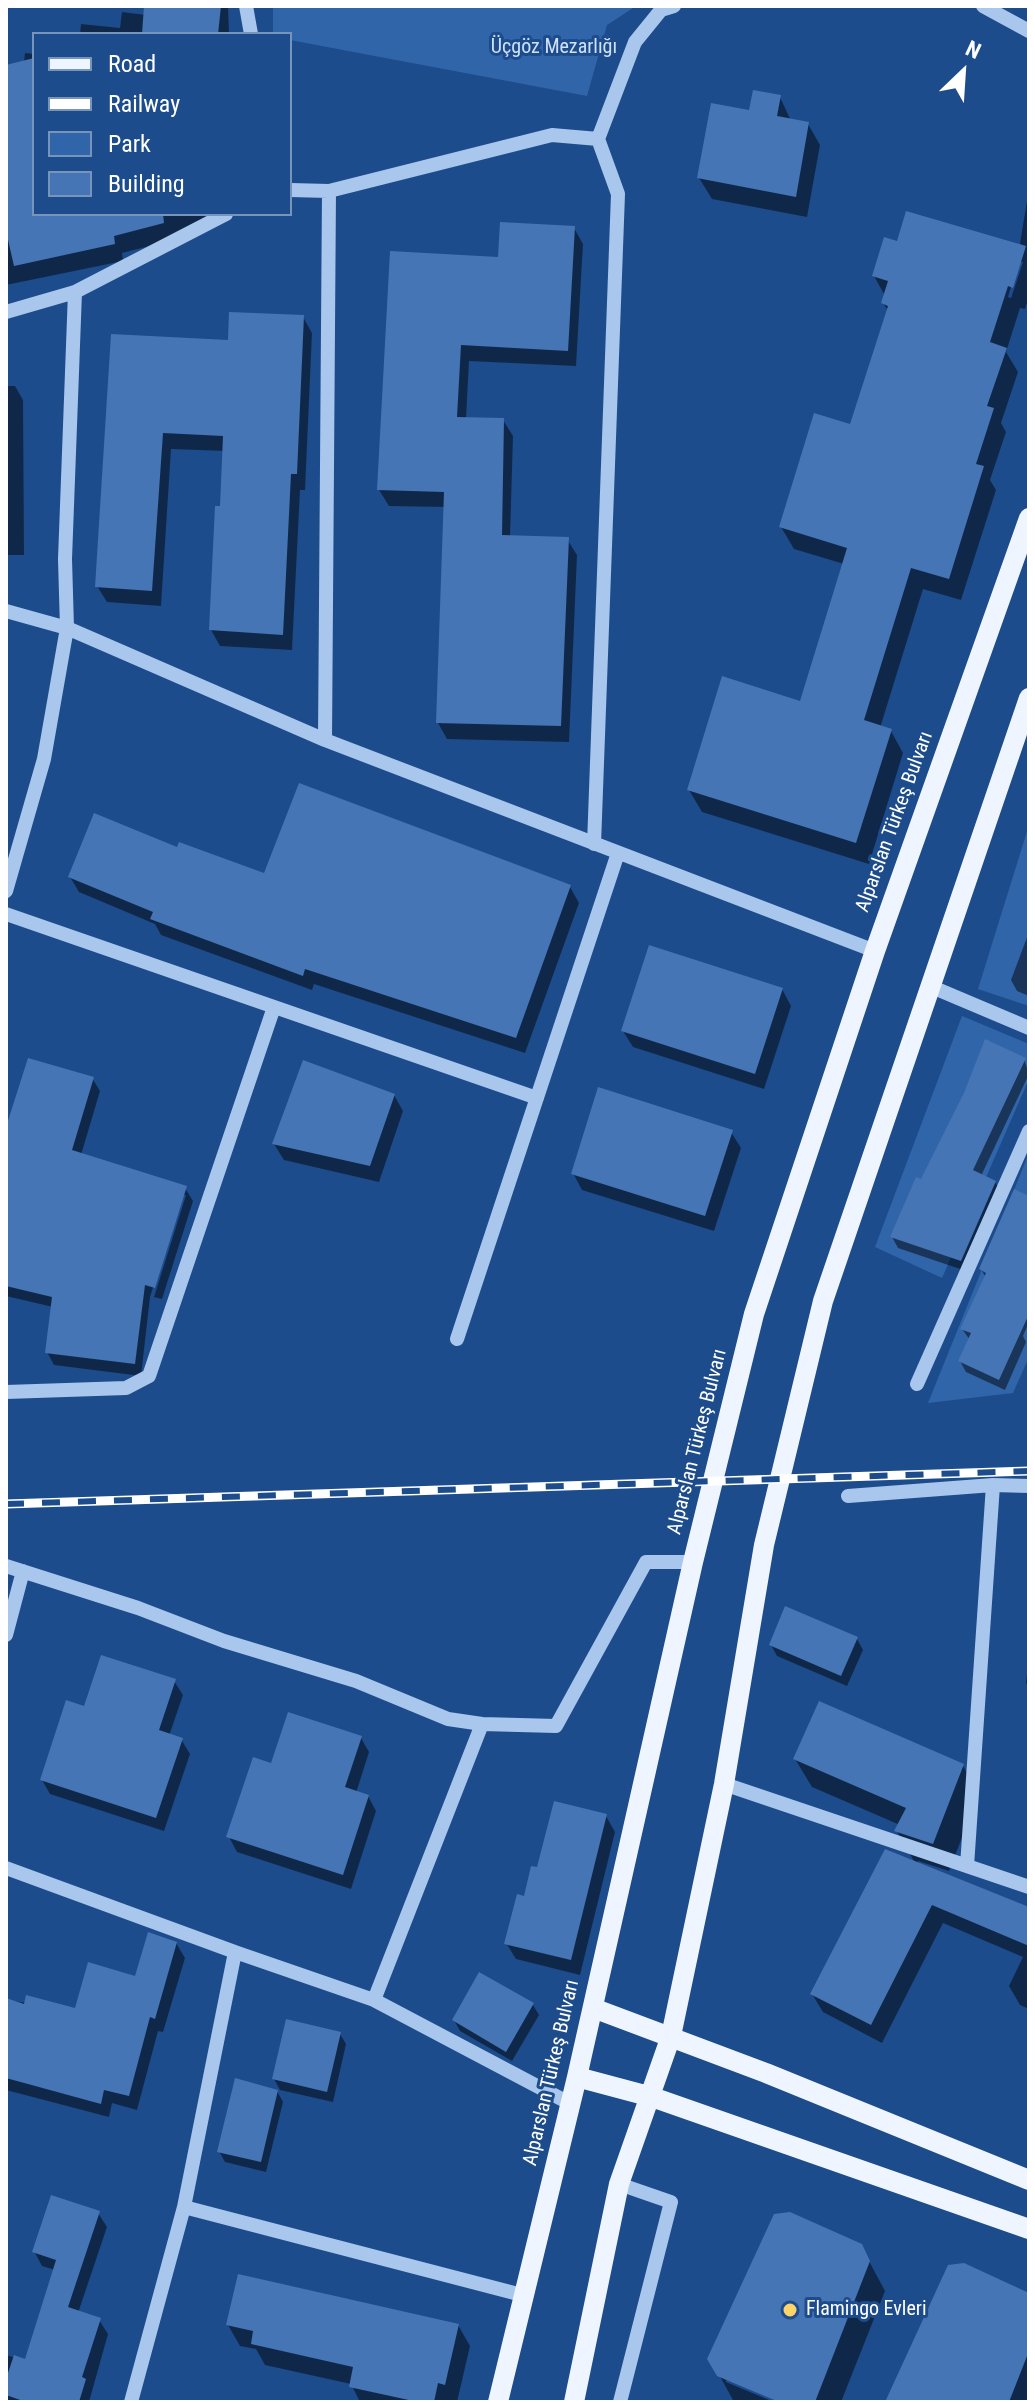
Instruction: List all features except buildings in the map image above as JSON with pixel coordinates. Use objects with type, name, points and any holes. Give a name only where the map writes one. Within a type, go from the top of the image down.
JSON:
[{"type":"main road","name":"Alparslan Türkeş Bulvarı","points":[[498,2402],[571,2104],[693,1562],[754,1314],[875,951],[1029,518]]},
{"type":"main road","points":[[574,2402],[619,2184],[671,2036],[724,1784],[764,1545],[823,1301],[1029,698]]},
{"type":"main road","points":[[593,2008],[671,2036],[1029,2180]]},
{"type":"main road","points":[[577,2077],[652,2097],[1029,2229]]},
{"type":"street","points":[[246,6],[251,32]]},
{"type":"street","points":[[594,844],[618,194],[598,139],[635,42],[661,10],[674,6]]},
{"type":"street","points":[[983,6],[1029,31]]},
{"type":"street","points":[[292,190],[329,191],[552,135],[598,139]]},
{"type":"street","points":[[325,740],[329,191]]},
{"type":"street","points":[[6,312],[75,292],[222,216]]},
{"type":"street","points":[[6,891],[44,759],[67,628],[65,559],[75,292]]},
{"type":"street","points":[[6,611],[67,628],[325,740],[875,951]]},
{"type":"street","points":[[457,1339],[618,853]]},
{"type":"street","points":[[6,914],[537,1098]]},
{"type":"street","points":[[932,987],[1029,1028]]},
{"type":"street","points":[[6,1392],[126,1388],[149,1376],[274,1007]]},
{"type":"street","points":[[917,1384],[1029,1131]]},
{"type":"street","points":[[967,1866],[993,1485]]},
{"type":"street","points":[[848,1496],[993,1485],[1029,1486]]},
{"type":"street","points":[[6,1566],[138,1608],[224,1641],[356,1681],[448,1719],[482,1724],[556,1726],[646,1562],[693,1562]]},
{"type":"street","points":[[6,1635],[23,1571]]},
{"type":"street","points":[[374,2000],[482,1724]]},
{"type":"street","points":[[724,1784],[1029,1887]]},
{"type":"street","points":[[6,1868],[374,2000],[571,2104]]},
{"type":"street","points":[[131,2402],[184,2207],[235,1952]]},
{"type":"street","points":[[619,2184],[671,2202],[620,2402]]},
{"type":"street","points":[[184,2207],[522,2295]]},
{"type":"green space","name":"Üçgöz Mezarlığı","points":[[273,6],[636,6],[607,25],[587,96],[292,40],[292,32],[273,32]]},
{"type":"green space","points":[[1029,825],[1029,1006],[978,989]]},
{"type":"green space","points":[[962,1016],[1029,1044],[1029,1079],[942,1278],[875,1247]]},
{"type":"green space","points":[[1029,1153],[1029,1357],[1013,1393],[928,1403]]},
{"type":"railway","points":[[6,1504],[1029,1471]]},
{"type":"place","name":"Flamingo Evleri","points":[[790,2310]]}]
